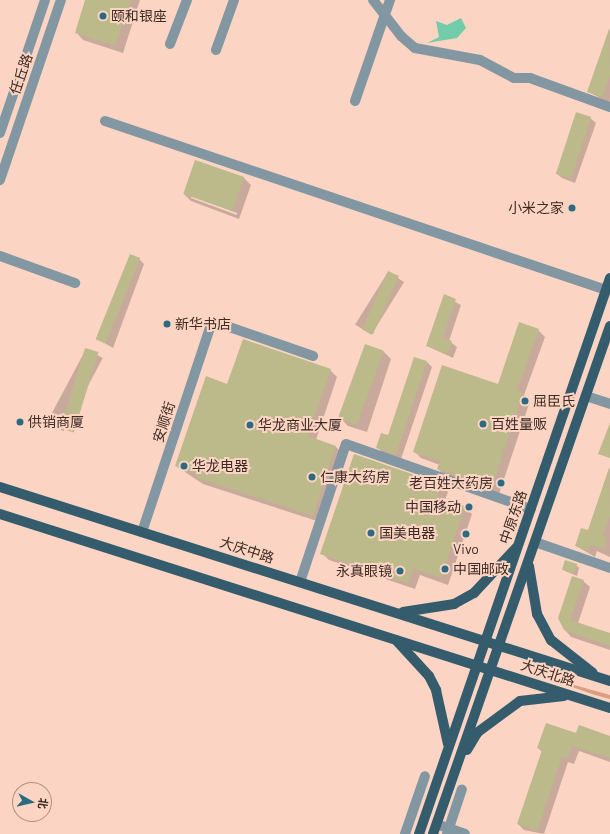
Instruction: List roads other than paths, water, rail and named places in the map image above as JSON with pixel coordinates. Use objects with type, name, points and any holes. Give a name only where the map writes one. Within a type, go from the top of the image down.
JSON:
[{"type":"main road","name":"中原东路","points":[[419,834],[610,278]]},
{"type":"main road","name":"中原东路","points":[[435,829],[610,326]]},
{"type":"main road","name":"大庆中路","points":[[0,487],[485,641]]},
{"type":"main road","points":[[0,514],[477,665]]},
{"type":"main road","points":[[397,613],[454,604],[474,593],[518,545]]},
{"type":"main road","points":[[528,562],[537,614],[551,640],[606,680]]},
{"type":"main road","points":[[396,640],[429,676],[436,690],[448,748]]},
{"type":"main road","name":"大庆北路","points":[[485,641],[606,680]]},
{"type":"main road","name":"大庆北路","points":[[477,665],[610,708]]},
{"type":"main road","points":[[456,767],[478,732],[520,701],[573,696]]},
{"type":"street","name":"任丘路","points":[[0,133],[4,104],[45,0]]},
{"type":"street","name":"任丘路","points":[[0,180],[61,0]]},
{"type":"street","points":[[170,44],[187,0]]},
{"type":"street","points":[[216,50],[234,0]]},
{"type":"street","points":[[373,0],[401,36],[415,48],[480,60],[514,78],[530,78],[610,107]]},
{"type":"street","points":[[355,101],[390,0]]},
{"type":"street","points":[[106,121],[606,290]]},
{"type":"street","points":[[0,256],[75,283]]},
{"type":"street","name":"安顺街","points":[[142,532],[212,321],[313,356]]},
{"type":"street","points":[[586,396],[610,404]]},
{"type":"street","points":[[300,582],[346,444],[530,509]]},
{"type":"street","points":[[536,542],[610,568]]},
{"type":"street","points":[[405,834],[425,776]]},
{"type":"street","points":[[448,831],[462,789]]},
{"type":"street","points":[[435,829],[465,834]]},
{"type":"place","name":"颐和银座","points":[[103,16]]},
{"type":"place","name":"小米之家","points":[[572,208]]},
{"type":"place","name":"新华书店","points":[[167,324]]},
{"type":"place","name":"屈臣氏","points":[[525,401]]},
{"type":"place","name":"供销商厦","points":[[20,422]]},
{"type":"place","name":"百姓量贩","points":[[483,424]]},
{"type":"place","name":"华龙商业大厦","points":[[250,425]]},
{"type":"place","name":"华龙电器","points":[[184,466]]},
{"type":"place","name":"仁康大药房","points":[[312,477]]},
{"type":"place","name":"老百姓大药房","points":[[501,483]]},
{"type":"place","name":"中国移动","points":[[469,507]]},
{"type":"place","name":"国美电器","points":[[371,533]]},
{"type":"place","name":"Vivo","points":[[466,534]]},
{"type":"place","name":"中国邮政","points":[[445,569]]},
{"type":"place","name":"永真眼镜","points":[[400,571]]}]
